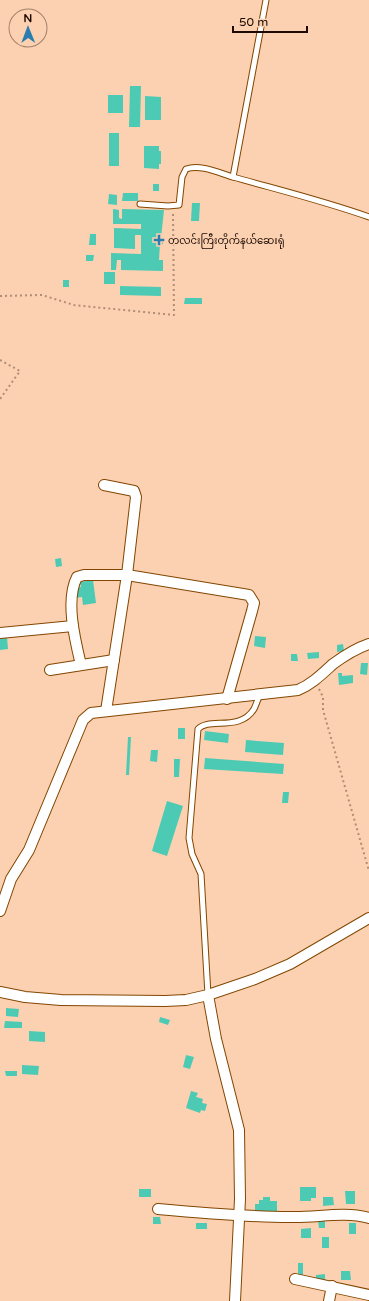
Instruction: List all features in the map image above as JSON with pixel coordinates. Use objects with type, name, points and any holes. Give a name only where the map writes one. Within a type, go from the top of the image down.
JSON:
[{"type":"street","points":[[104,485],[136,492],[127,575],[106,711]]},
{"type":"street","points":[[81,665],[73,626],[73,586],[78,577],[84,575],[127,575],[249,595],[253,599],[252,611],[227,699]]},
{"type":"street","points":[[0,633],[73,626]]},
{"type":"street","points":[[0,912],[11,879],[29,850],[83,720],[91,713],[298,690],[315,681],[334,663],[359,648],[369,644]]},
{"type":"street","points":[[50,670],[114,660]]},
{"type":"street","points":[[0,992],[25,997],[61,1000],[186,1000],[208,995],[255,979],[290,964],[369,918]]},
{"type":"street","points":[[208,995],[218,1047],[239,1130],[241,1159],[235,1301]]},
{"type":"street","points":[[158,1209],[239,1216],[292,1217],[357,1215],[369,1218]]},
{"type":"street","points":[[295,1279],[369,1295]]},
{"type":"street","points":[[330,1301],[332,1286]]},
{"type":"lane","points":[[233,177],[266,0]]},
{"type":"lane","points":[[140,204],[173,206],[179,204],[182,177],[186,169],[191,167],[212,170],[233,177],[318,199],[369,217]]},
{"type":"lane","points":[[208,995],[201,874],[192,854],[189,838],[198,729],[207,724],[234,723],[243,718],[253,710],[260,694]]},
{"type":"path","points":[[0,296],[42,296],[74,305],[174,315],[173,206]]},
{"type":"path","points":[[0,360],[20,371],[0,398]]},
{"type":"path","points":[[315,681],[323,697],[323,710],[369,871]]},
{"type":"building","points":[[130,86],[141,86],[140,127],[129,127]]},
{"type":"building","points":[[108,95],[123,95],[123,113],[108,113]]},
{"type":"building","points":[[145,96],[161,97],[161,120],[145,120]]},
{"type":"building","points":[[109,133],[119,133],[119,166],[109,166]]},
{"type":"building","points":[[144,146],[159,146],[159,151],[161,151],[161,164],[159,164],[159,169],[144,168]]},
{"type":"building","points":[[153,184],[159,184],[159,191],[153,191]]},
{"type":"building","points":[[123,193],[138,193],[138,201],[122,201]]},
{"type":"building","points":[[109,194],[117,195],[117,205],[108,204]]},
{"type":"building","points":[[192,203],[200,203],[199,221],[191,221]]},
{"type":"building","points":[[113,209],[119,210],[119,218],[122,219],[122,209],[164,210],[161,238],[163,238],[163,244],[160,244],[159,260],[163,260],[163,271],[121,270],[121,260],[117,260],[116,270],[111,270],[111,253],[141,254],[141,235],[135,235],[135,249],[114,248],[114,228],[141,229],[141,224],[113,224]]},
{"type":"building","points":[[90,234],[96,234],[96,245],[89,245]]},
{"type":"building","points":[[86,255],[94,255],[93,261],[86,261]]},
{"type":"building","points":[[104,272],[115,272],[115,284],[104,284]]},
{"type":"building","points":[[63,280],[69,280],[69,287],[63,287]]},
{"type":"building","points":[[120,286],[161,287],[161,296],[120,295]]},
{"type":"building","points":[[185,298],[202,298],[202,304],[184,304]]},
{"type":"building","points":[[61,558],[62,566],[56,567],[55,559]]},
{"type":"building","points":[[93,580],[96,603],[83,605],[82,597],[75,598],[74,588],[81,587],[80,582]]},
{"type":"building","points":[[255,636],[266,637],[265,648],[254,646]]},
{"type":"building","points":[[7,637],[8,649],[0,650],[0,638]]},
{"type":"building","points":[[343,644],[344,651],[337,652],[337,645]]},
{"type":"building","points":[[319,652],[319,658],[308,659],[307,653]]},
{"type":"building","points":[[291,654],[297,654],[298,661],[291,661]]},
{"type":"building","points":[[361,663],[368,663],[367,675],[360,674]]},
{"type":"building","points":[[338,673],[342,673],[342,676],[353,675],[353,683],[339,685]]},
{"type":"building","points":[[178,728],[185,728],[185,739],[178,739]]},
{"type":"building","points":[[205,731],[229,734],[228,743],[204,740]]},
{"type":"building","points":[[128,737],[131,737],[129,775],[126,775]]},
{"type":"building","points":[[246,740],[284,743],[283,755],[245,752]]},
{"type":"building","points":[[151,750],[158,750],[157,762],[150,761]]},
{"type":"building","points":[[205,758],[284,764],[283,774],[204,769]]},
{"type":"building","points":[[174,759],[180,759],[179,777],[174,777]]},
{"type":"building","points":[[283,792],[289,792],[288,803],[282,803]]},
{"type":"building","points":[[167,801],[183,806],[167,856],[152,851]]},
{"type":"building","points":[[6,1008],[19,1009],[18,1017],[6,1016]]},
{"type":"building","points":[[160,1017],[170,1020],[168,1025],[159,1022]]},
{"type":"building","points":[[5,1021],[22,1022],[22,1028],[4,1028]]},
{"type":"building","points":[[29,1031],[45,1032],[45,1042],[29,1041]]},
{"type":"building","points":[[186,1055],[194,1057],[190,1069],[183,1067]]},
{"type":"building","points":[[22,1065],[39,1066],[38,1075],[22,1074]]},
{"type":"building","points":[[5,1071],[17,1071],[17,1076],[6,1076]]},
{"type":"building","points":[[191,1091],[198,1093],[196,1097],[203,1099],[202,1103],[207,1104],[205,1111],[201,1110],[200,1113],[186,1108]]},
{"type":"building","points":[[300,1187],[316,1187],[316,1198],[311,1198],[311,1201],[300,1201]]},
{"type":"building","points":[[139,1189],[151,1189],[151,1197],[139,1197]]},
{"type":"building","points":[[345,1191],[355,1191],[355,1204],[346,1204]]},
{"type":"building","points":[[263,1197],[270,1197],[270,1201],[277,1201],[277,1211],[255,1211],[255,1204],[259,1204],[259,1200],[263,1200]]},
{"type":"building","points":[[323,1197],[333,1197],[334,1205],[323,1206]]},
{"type":"building","points":[[153,1217],[160,1217],[161,1224],[153,1224]]},
{"type":"building","points":[[318,1221],[325,1221],[325,1228],[319,1228]]},
{"type":"building","points":[[196,1223],[207,1223],[207,1229],[196,1229]]},
{"type":"building","points":[[349,1223],[356,1223],[356,1234],[349,1234]]},
{"type":"building","points":[[311,1228],[311,1238],[301,1238],[301,1229]]},
{"type":"building","points":[[322,1237],[329,1237],[329,1248],[322,1248]]},
{"type":"building","points":[[298,1263],[303,1263],[303,1276],[298,1276]]},
{"type":"building","points":[[341,1271],[350,1271],[351,1280],[341,1280]]},
{"type":"building","points":[[325,1274],[325,1280],[316,1281],[316,1275]]},
{"type":"place","name":"တလင်းကြီးတိုက်နယ်ဆေးရုံ","points":[[159,240]]}]
